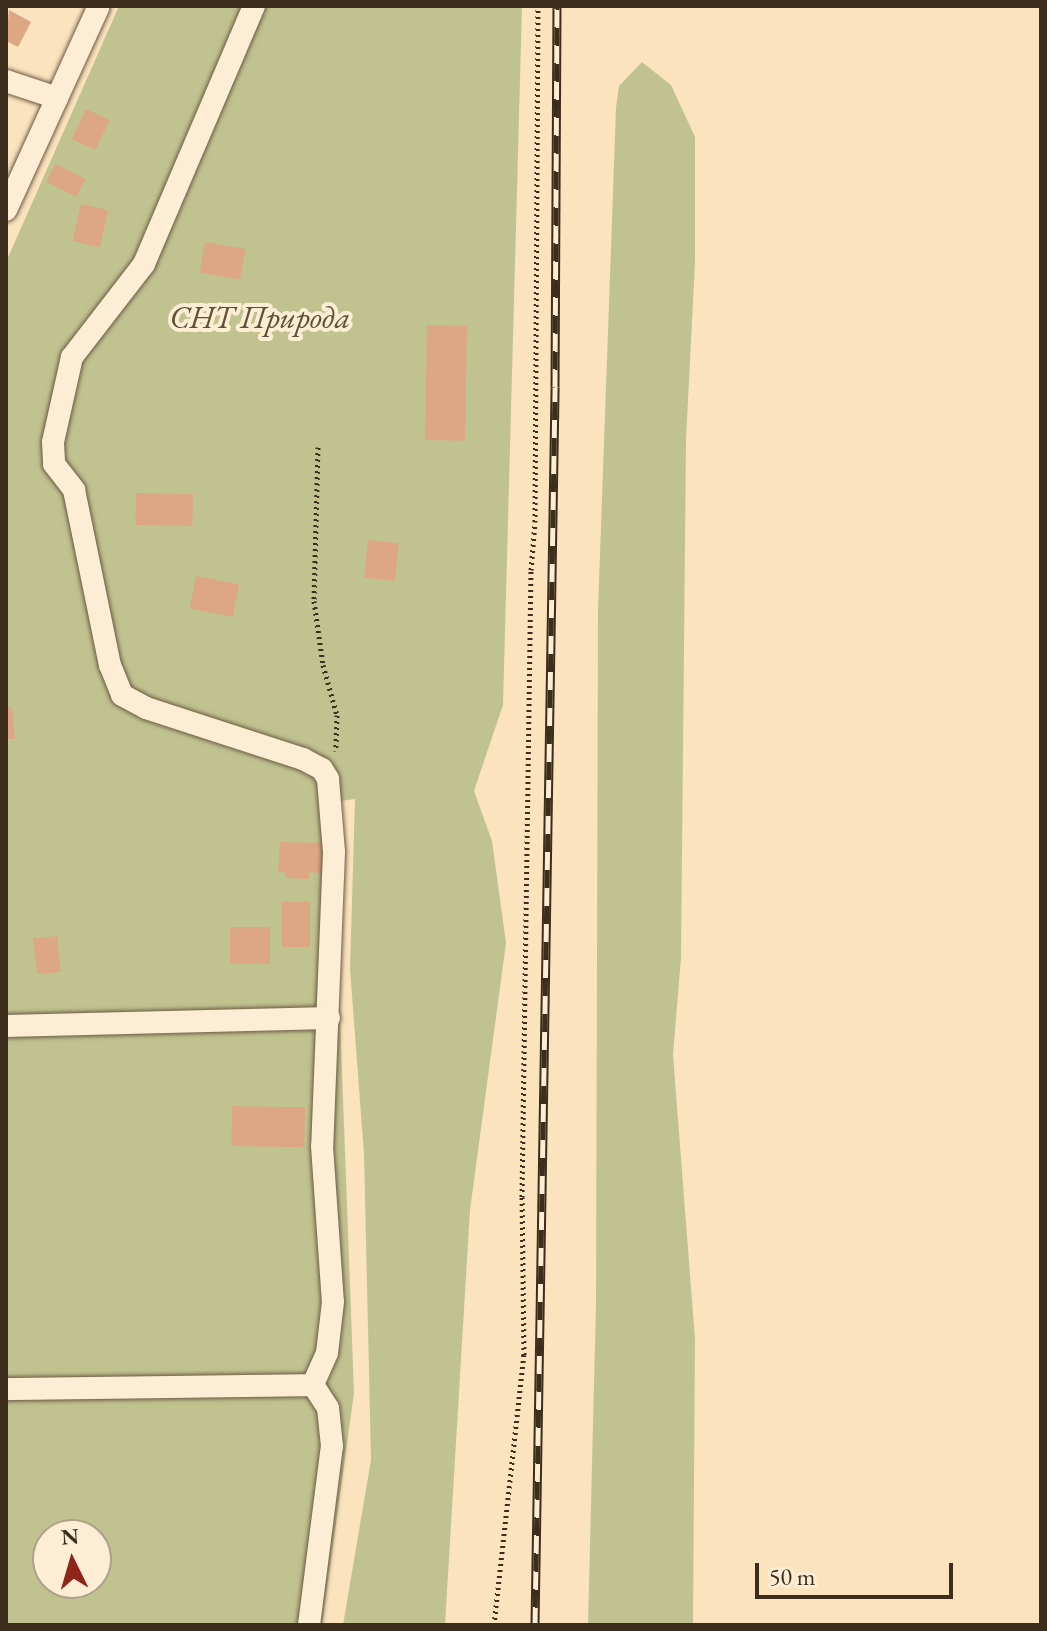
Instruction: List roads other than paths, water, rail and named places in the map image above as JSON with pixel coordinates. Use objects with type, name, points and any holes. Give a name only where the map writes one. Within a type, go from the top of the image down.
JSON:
[{"type":"street","points":[[6,210],[99,6]]},
{"type":"street","points":[[254,6],[144,264],[72,357],[53,442],[54,464],[74,490],[110,665],[122,695],[146,708],[303,759],[322,769],[328,779],[334,852],[322,1146],[333,1302],[327,1353],[313,1385]]},
{"type":"street","points":[[6,81],[57,98]]},
{"type":"street","points":[[6,1026],[329,1018]]},
{"type":"street","points":[[6,1389],[313,1385]]},
{"type":"street","points":[[309,1625],[332,1446],[328,1408],[313,1385]]},
{"type":"railway","points":[[535,1625],[555,387],[557,6]]},
{"type":"park label","name":"СНТ Природа","points":[[260,317]]}]
